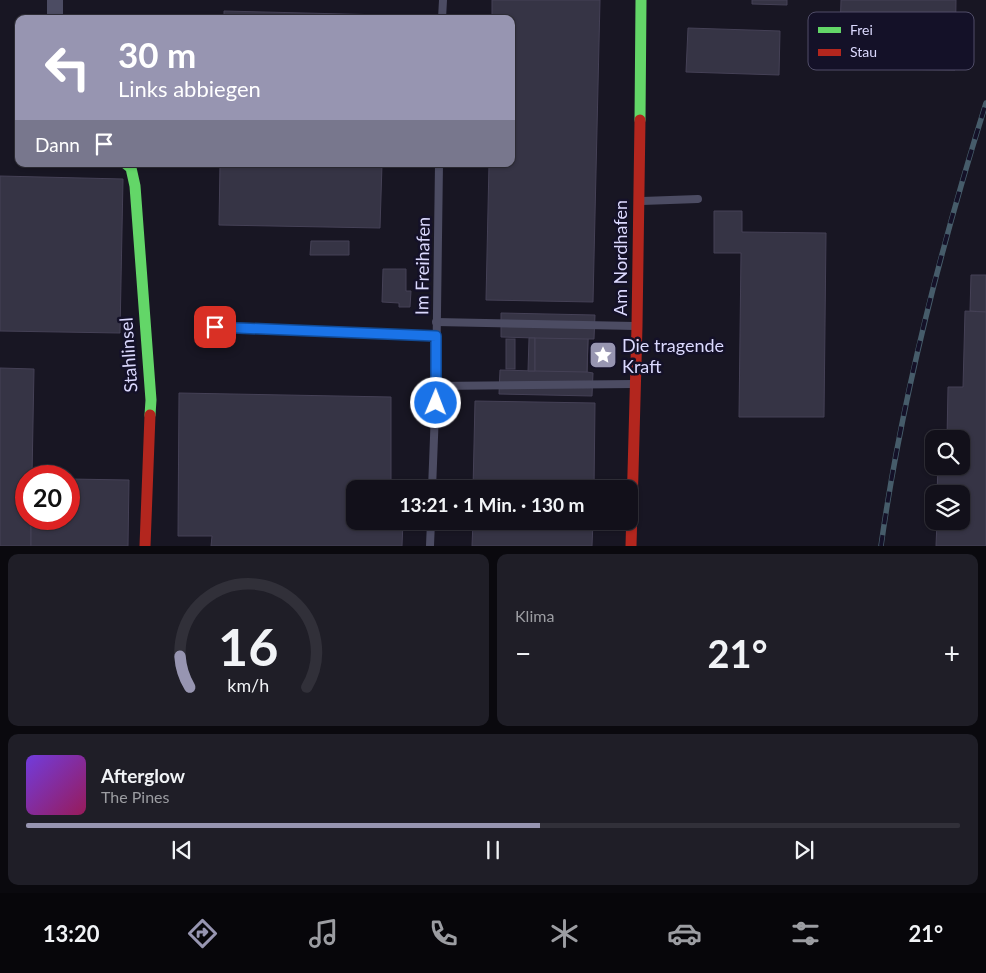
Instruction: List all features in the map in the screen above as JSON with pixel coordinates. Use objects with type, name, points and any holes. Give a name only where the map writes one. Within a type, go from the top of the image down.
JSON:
[{"type":"main road","name":"Am Nordhafen","points":[[631,546],[637,326],[637,201],[641,0]]},
{"type":"main road","name":"Stahlinsel","points":[[130,167],[135,186],[151,400],[145,546]]},
{"type":"street","points":[[55,0],[55,15]]},
{"type":"lane","points":[[442,15],[443,0]]},
{"type":"lane","name":"Im Freihafen","points":[[432,480],[436,386],[439,167]]},
{"type":"lane","points":[[637,201],[698,199]]},
{"type":"lane","points":[[436,322],[637,326]]},
{"type":"lane","points":[[215,327],[436,336]]},
{"type":"lane","points":[[436,386],[635,384]]},
{"type":"lane","points":[[430,546],[431,530]]},
{"type":"building","points":[[492,0],[600,0],[593,302],[486,300],[489,167],[515,167],[515,15],[492,15]]},
{"type":"building","points":[[752,0],[787,0],[787,5],[752,4]]},
{"type":"building","points":[[841,0],[956,0],[956,12],[841,12]]},
{"type":"building","points":[[224,11],[385,15],[224,15]]},
{"type":"building","points":[[688,28],[780,31],[779,75],[686,72]]},
{"type":"building","points":[[220,167],[382,167],[380,228],[219,225]]},
{"type":"building","points":[[0,176],[123,179],[120,333],[0,331]]},
{"type":"building","points":[[714,211],[742,211],[742,232],[826,233],[824,417],[739,417],[741,253],[714,253]]},
{"type":"building","points":[[311,241],[349,241],[349,255],[310,255]]},
{"type":"building","points":[[383,269],[406,269],[406,291],[411,291],[410,307],[399,307],[399,303],[382,302]]},
{"type":"building","points":[[971,275],[986,275],[986,312],[970,311]]},
{"type":"building","points":[[965,311],[986,312],[986,546],[936,546],[937,530],[970,530],[970,485],[937,485],[938,475],[970,475],[970,430],[947,430],[948,387],[963,387]]},
{"type":"building","points":[[501,313],[595,315],[594,339],[588,339],[587,372],[593,373],[592,396],[499,394],[500,370],[535,371],[535,338],[501,337]]},
{"type":"building","points":[[529,338],[535,338],[535,371],[528,371]]},
{"type":"building","points":[[535,338],[588,339],[587,372],[535,371]]},
{"type":"building","points":[[506,339],[515,339],[515,369],[506,369]]},
{"type":"building","points":[[0,368],[34,369],[32,465],[15,465],[15,530],[31,530],[31,546],[0,546]]},
{"type":"building","points":[[179,393],[391,397],[391,480],[346,480],[346,530],[403,530],[402,546],[211,546],[212,536],[178,536]]},
{"type":"building","points":[[475,401],[595,403],[594,480],[473,480]]},
{"type":"building","points":[[80,479],[129,480],[128,546],[31,546],[31,530],[80,530]]},
{"type":"building","points":[[473,530],[593,530],[592,546],[472,546]]},
{"type":"railway","points":[[881,546],[900,433],[924,322],[969,157],[986,103]]},
{"type":"traffic: fast","points":[[640,120],[641,0]]},
{"type":"traffic: fast","points":[[130,167],[135,186],[151,400],[150,415]]},
{"type":"traffic: jam","points":[[631,546],[640,120]]},
{"type":"traffic: jam","points":[[145,546],[150,415]]},
{"type":"place","name":"Die tragende Kraft","points":[[603,355]]},
{"type":"route","points":[[215,327],[436,336],[436,403]]}]
